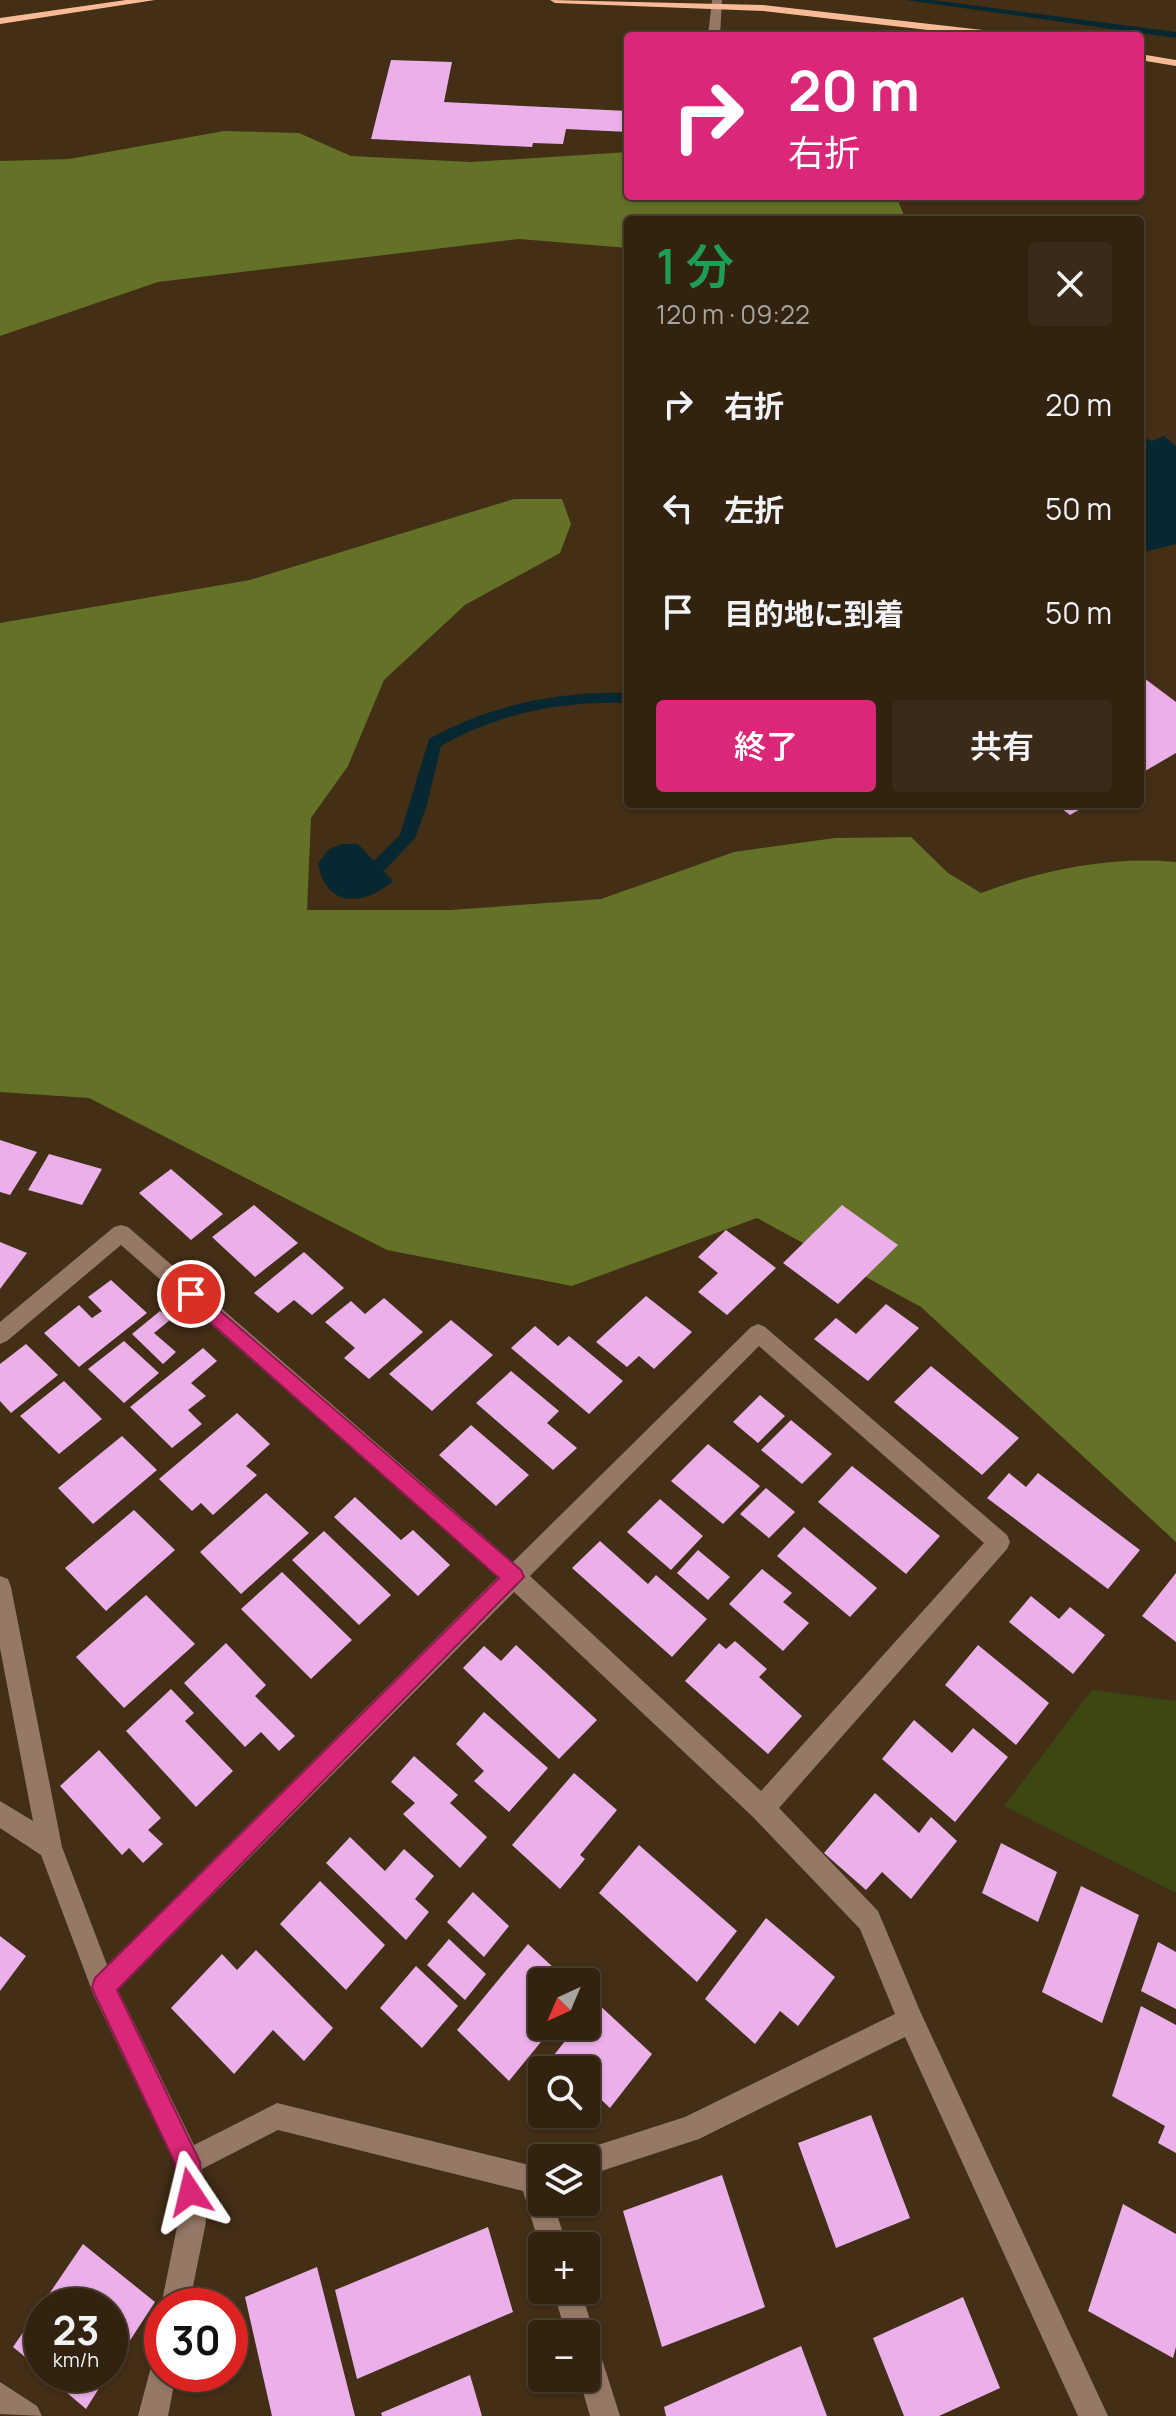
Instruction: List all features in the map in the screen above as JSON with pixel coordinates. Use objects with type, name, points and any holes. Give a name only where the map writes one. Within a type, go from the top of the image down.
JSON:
[{"type":"main road","points":[[0,21],[150,0]]},
{"type":"main road","points":[[555,0],[763,8],[974,32]]},
{"type":"main road","points":[[1144,58],[1176,63]]},
{"type":"street","points":[[714,32],[717,0]]},
{"type":"street","points":[[0,1335],[121,1233],[514,1577],[762,1808],[869,1920],[911,2020],[1093,2416]]},
{"type":"street","points":[[103,1987],[758,1333],[999,1542],[762,1808]]},
{"type":"street","points":[[0,1587],[50,1847],[103,1987],[188,2162],[192,2222],[179,2288]]},
{"type":"street","points":[[0,1813],[50,1847]]},
{"type":"street","points":[[600,2158],[689,2129],[911,2020]]},
{"type":"street","points":[[188,2162],[277,2116],[528,2176]]},
{"type":"street","points":[[153,2416],[158,2392]]},
{"type":"street","points":[[598,2392],[605,2416]]},
{"type":"street","points":[[0,2396],[27,2416]]},
{"type":"green space","points":[[224,131],[299,133],[351,156],[471,162],[624,152],[624,200],[898,200],[904,216],[624,216],[624,248],[519,239],[158,282],[0,336],[0,161],[69,159]]},
{"type":"green space","points":[[514,499],[562,499],[571,524],[560,553],[465,605],[384,680],[348,766],[311,818],[307,910],[450,910],[601,899],[734,852],[835,838],[911,837],[948,873],[981,893],[1052,872],[1101,863],[1176,862],[1176,1542],[921,1307],[757,1218],[572,1286],[387,1250],[89,1098],[0,1092],[0,623],[250,580]]},
{"type":"green space","points":[[1092,1690],[1176,1701],[1176,1893],[1004,1806]]},
{"type":"water","points":[[1164,436],[1176,446],[1176,544],[1144,552],[1144,437],[1151,441]]},
{"type":"water","points":[[342,844],[358,844],[393,881],[359,898],[338,896],[322,878],[318,863],[329,849]]},
{"type":"building","points":[[391,60],[452,62],[444,102],[624,111],[624,132],[566,129],[563,144],[533,143],[532,147],[371,139]]},
{"type":"building","points":[[1144,678],[1176,702],[1176,753],[1144,772]]},
{"type":"building","points":[[1061,808],[1082,808],[1070,815]]},
{"type":"building","points":[[0,1140],[37,1152],[10,1195],[0,1192]]},
{"type":"building","points":[[49,1154],[102,1169],[82,1205],[28,1190]]},
{"type":"building","points":[[171,1169],[223,1214],[191,1240],[139,1193]]},
{"type":"building","points":[[254,1205],[298,1243],[255,1277],[212,1237]]},
{"type":"building","points":[[842,1205],[898,1245],[838,1304],[783,1263]]},
{"type":"building","points":[[726,1230],[776,1268],[727,1315],[698,1292],[718,1273],[698,1257]]},
{"type":"building","points":[[0,1242],[27,1253],[0,1289]]},
{"type":"building","points":[[304,1252],[344,1288],[312,1315],[294,1300],[278,1313],[254,1293]]},
{"type":"building","points":[[111,1280],[147,1313],[79,1367],[44,1333],[79,1305],[92,1318],[102,1311],[88,1297]]},
{"type":"building","points":[[646,1296],[692,1332],[654,1369],[639,1356],[627,1367],[596,1342]]},
{"type":"building","points":[[384,1298],[423,1332],[369,1379],[344,1358],[355,1348],[325,1322],[351,1301],[365,1314]]},
{"type":"building","points":[[886,1304],[919,1328],[868,1381],[814,1339],[836,1318],[856,1334]]},
{"type":"building","points":[[160,1311],[170,1320],[154,1333],[176,1352],[163,1364],[132,1334]]},
{"type":"building","points":[[451,1320],[493,1355],[432,1411],[389,1374]]},
{"type":"building","points":[[535,1326],[558,1346],[569,1336],[623,1381],[589,1414],[511,1348]]},
{"type":"building","points":[[124,1341],[159,1373],[124,1403],[88,1369]]},
{"type":"building","points":[[26,1344],[58,1375],[11,1413],[0,1401],[0,1364]]},
{"type":"building","points":[[203,1348],[217,1361],[191,1383],[206,1396],[188,1410],[202,1424],[172,1448],[130,1407]]},
{"type":"building","points":[[931,1366],[1019,1438],[982,1475],[894,1402]]},
{"type":"building","points":[[511,1371],[559,1411],[547,1423],[577,1448],[553,1470],[476,1403]]},
{"type":"building","points":[[64,1381],[102,1419],[59,1454],[20,1416]]},
{"type":"building","points":[[760,1395],[785,1416],[758,1443],[733,1422]]},
{"type":"building","points":[[237,1413],[270,1444],[246,1466],[257,1475],[213,1515],[201,1503],[192,1511],[159,1479]]},
{"type":"building","points":[[791,1420],[832,1454],[802,1484],[761,1450]]},
{"type":"building","points":[[471,1425],[529,1475],[496,1506],[439,1455]]},
{"type":"building","points":[[122,1436],[157,1470],[93,1524],[58,1488]]},
{"type":"building","points":[[708,1444],[760,1486],[723,1524],[671,1481]]},
{"type":"building","points":[[852,1466],[940,1536],[906,1574],[818,1502]]},
{"type":"building","points":[[1009,1473],[1026,1487],[1038,1473],[1140,1550],[1108,1589],[987,1498]]},
{"type":"building","points":[[766,1488],[795,1512],[769,1538],[740,1514]]},
{"type":"building","points":[[266,1493],[309,1533],[241,1594],[200,1552]]},
{"type":"building","points":[[355,1497],[401,1540],[413,1530],[450,1565],[418,1596],[334,1517]]},
{"type":"building","points":[[660,1499],[703,1536],[671,1570],[627,1532]]},
{"type":"building","points":[[134,1510],[175,1550],[106,1611],[65,1568]]},
{"type":"building","points":[[804,1527],[877,1588],[850,1617],[777,1556]]},
{"type":"building","points":[[324,1531],[391,1595],[359,1625],[292,1560]]},
{"type":"building","points":[[600,1541],[648,1584],[656,1575],[707,1619],[672,1657],[572,1568]]},
{"type":"building","points":[[698,1550],[730,1577],[708,1600],[677,1573]]},
{"type":"building","points":[[762,1569],[792,1593],[783,1602],[809,1623],[783,1651],[729,1604]]},
{"type":"building","points":[[282,1572],[352,1640],[311,1679],[241,1609]]},
{"type":"building","points":[[1176,1573],[1176,1642],[1142,1616]]},
{"type":"building","points":[[146,1595],[195,1644],[124,1708],[76,1657]]},
{"type":"building","points":[[1031,1596],[1059,1619],[1070,1607],[1105,1635],[1073,1674],[1009,1622]]},
{"type":"building","points":[[735,1641],[767,1669],[759,1677],[802,1716],[768,1754],[685,1681],[719,1643],[726,1649]]},
{"type":"building","points":[[226,1643],[266,1685],[255,1696],[295,1736],[279,1751],[261,1732],[245,1747],[184,1683]]},
{"type":"building","points":[[516,1645],[597,1720],[559,1759],[463,1668],[484,1646],[501,1661]]},
{"type":"building","points":[[978,1645],[1049,1703],[1016,1745],[945,1685]]},
{"type":"building","points":[[171,1689],[194,1713],[185,1721],[233,1771],[196,1807],[126,1731]]},
{"type":"building","points":[[484,1712],[548,1768],[509,1812],[474,1781],[484,1771],[456,1744]]},
{"type":"building","points":[[914,1720],[952,1753],[973,1728],[1008,1757],[955,1822],[882,1759]]},
{"type":"building","points":[[99,1750],[161,1818],[148,1830],[163,1844],[143,1863],[129,1848],[122,1855],[60,1786]]},
{"type":"building","points":[[414,1756],[458,1795],[450,1803],[487,1837],[460,1868],[403,1814],[415,1803],[391,1782]]},
{"type":"building","points":[[574,1773],[617,1810],[580,1855],[585,1859],[560,1889],[512,1845]]},
{"type":"building","points":[[875,1793],[919,1833],[931,1817],[957,1841],[911,1899],[882,1872],[866,1890],[824,1853]]},
{"type":"building","points":[[350,1837],[385,1871],[404,1849],[434,1876],[415,1899],[429,1912],[406,1940],[326,1863]]},
{"type":"building","points":[[1001,1843],[1057,1872],[1038,1922],[982,1893]]},
{"type":"building","points":[[639,1845],[737,1931],[697,1982],[599,1893]]},
{"type":"building","points":[[320,1881],[385,1945],[346,1990],[280,1924]]},
{"type":"building","points":[[1081,1886],[1139,1915],[1102,2023],[1042,1992]]},
{"type":"building","points":[[473,1892],[509,1926],[484,1957],[447,1922]]},
{"type":"building","points":[[766,1918],[835,1977],[798,2026],[780,2011],[755,2044],[705,1999]]},
{"type":"building","points":[[0,1936],[26,1956],[0,1991]]},
{"type":"building","points":[[449,1939],[486,1974],[465,2000],[427,1965]]},
{"type":"building","points":[[1158,1942],[1176,1952],[1176,2009],[1141,1991]]},
{"type":"building","points":[[528,1944],[554,1968],[528,1968],[528,2040],[543,2040],[509,2081],[457,2030]]},
{"type":"building","points":[[256,1950],[333,2028],[304,2061],[273,2030],[234,2074],[171,2008],[222,1954],[237,1970]]},
{"type":"building","points":[[416,1966],[458,2006],[422,2048],[380,2008]]},
{"type":"building","points":[[600,2006],[652,2054],[610,2108],[600,2098],[600,2056],[553,2056],[566,2040],[600,2040]]},
{"type":"building","points":[[1141,2006],[1176,2025],[1176,2153],[1158,2143],[1165,2126],[1112,2096]]},
{"type":"building","points":[[871,2115],[910,2218],[836,2248],[798,2143]]},
{"type":"building","points":[[722,2175],[765,2307],[662,2347],[623,2211]]},
{"type":"building","points":[[1123,2204],[1176,2234],[1176,2347],[1173,2358],[1088,2311]]},
{"type":"building","points":[[488,2227],[513,2312],[357,2379],[335,2290]]},
{"type":"building","points":[[83,2244],[144,2293],[144,2319],[128,2343],[128,2288],[53,2288]]},
{"type":"building","points":[[317,2267],[355,2416],[272,2416],[248,2310],[248,2296]]},
{"type":"building","points":[[963,2297],[1000,2388],[939,2416],[904,2416],[873,2338]]},
{"type":"building","points":[[24,2331],[24,2356],[13,2347]]},
{"type":"building","points":[[801,2346],[827,2416],[666,2416],[664,2407]]},
{"type":"building","points":[[470,2375],[482,2416],[382,2416],[381,2413]]},
{"type":"building","points":[[66,2392],[97,2392],[86,2409]]},
{"type":"waterway","points":[[911,0],[1176,35]]},
{"type":"waterway","points":[[379,866],[407,838],[419,805],[434,743],[478,721],[528,706],[579,699],[624,698]]},
{"type":"route","points":[[190,2192],[188,2162],[103,1987],[514,1577],[191,1294]]}]
